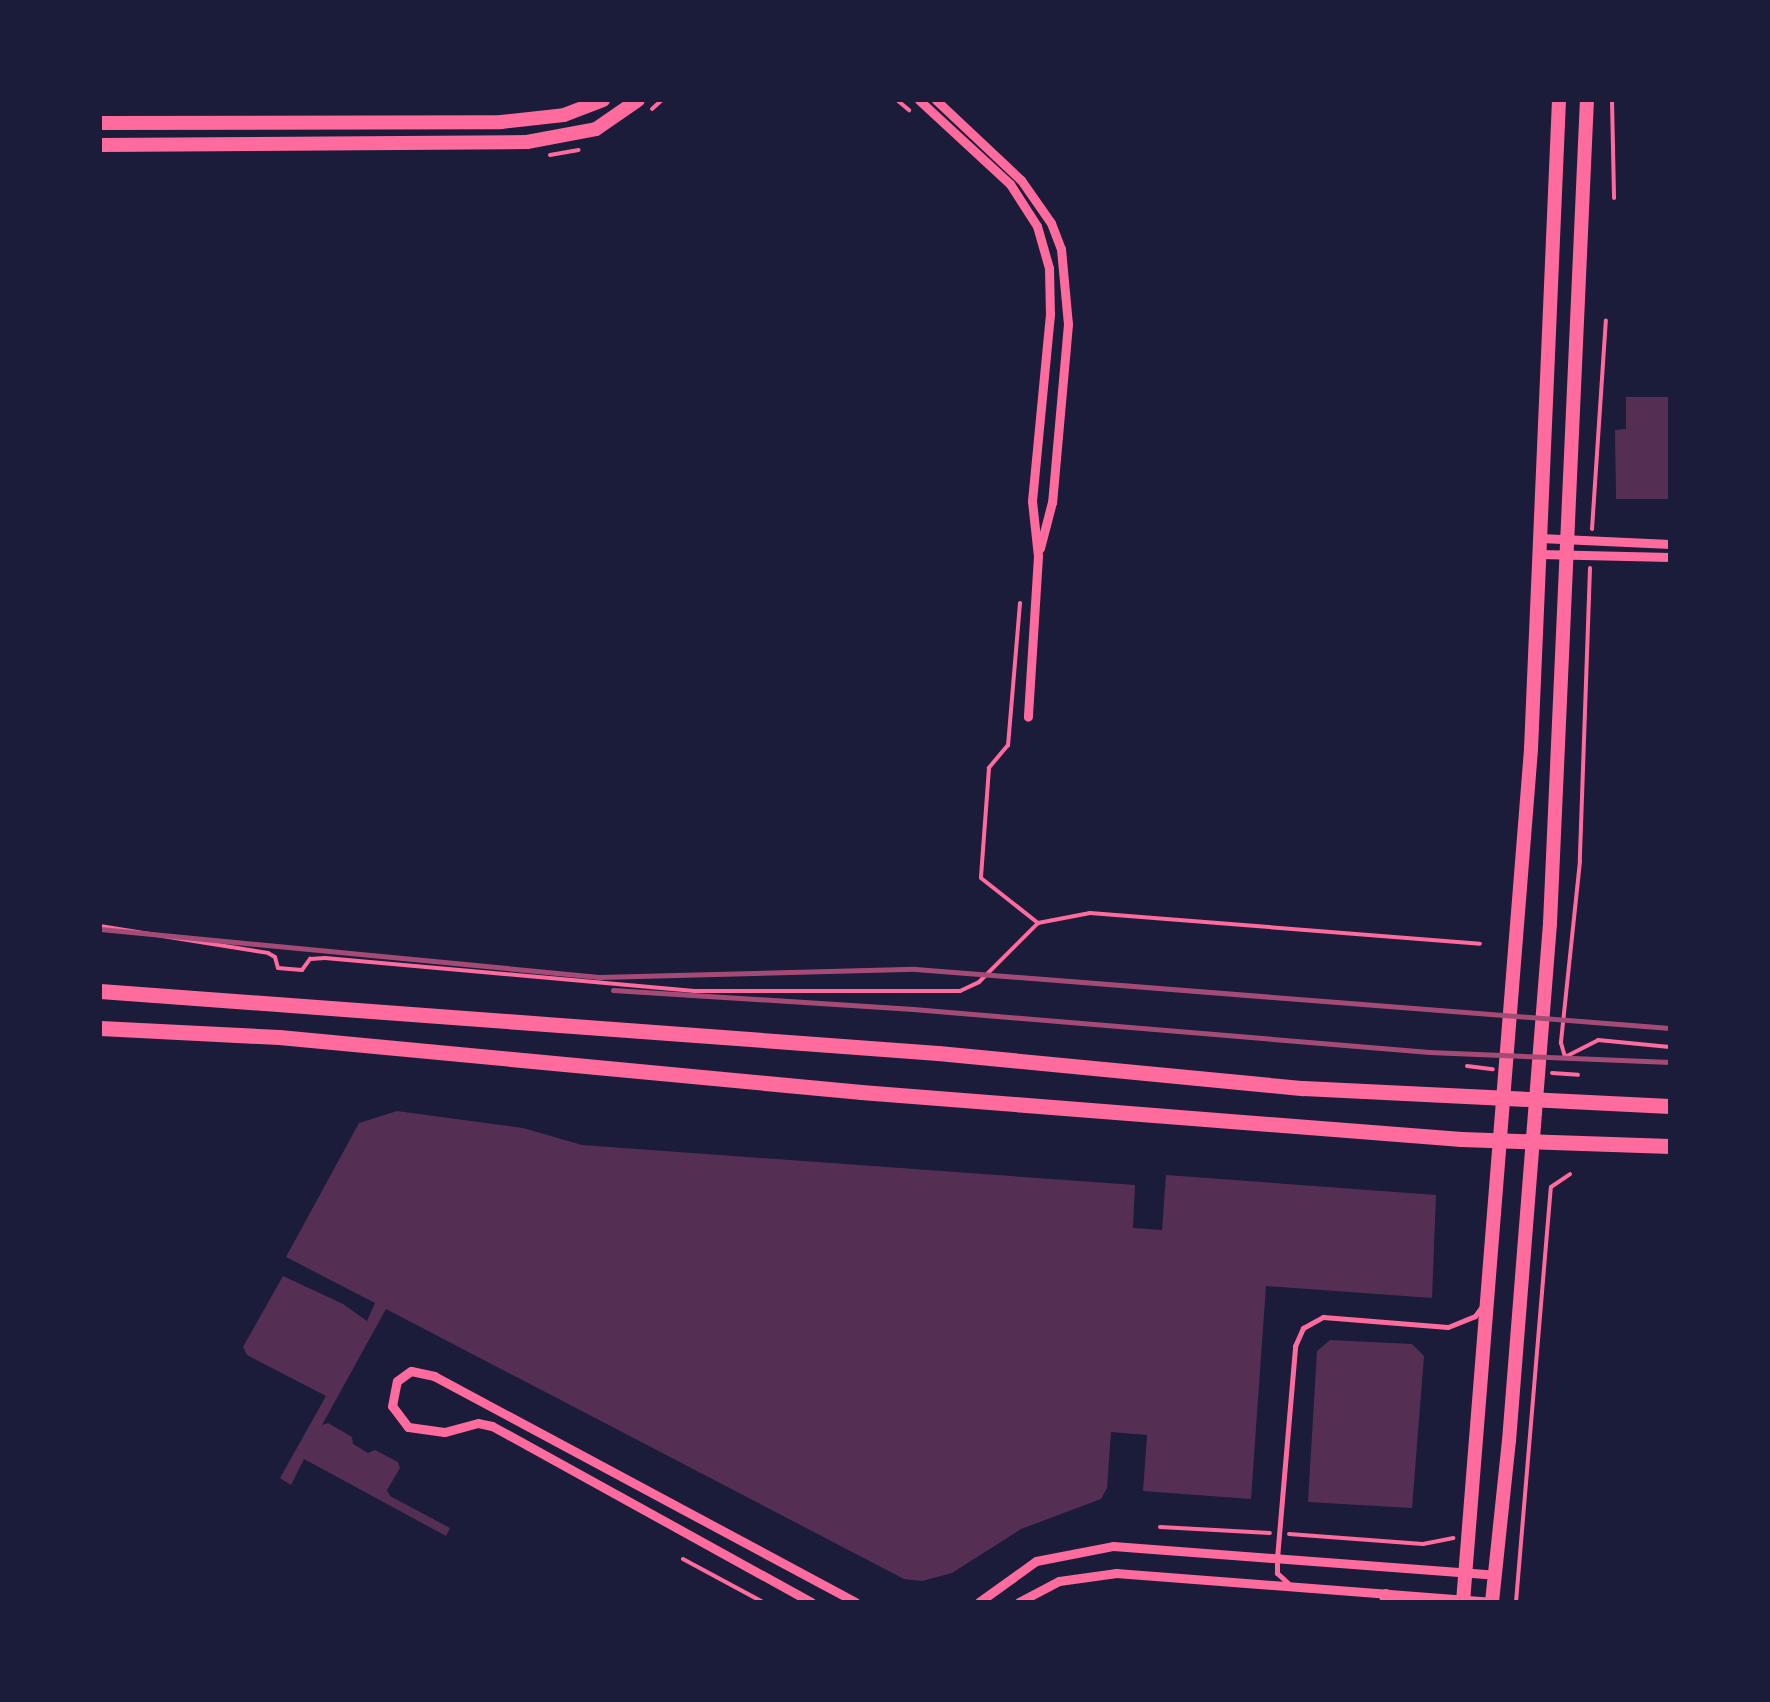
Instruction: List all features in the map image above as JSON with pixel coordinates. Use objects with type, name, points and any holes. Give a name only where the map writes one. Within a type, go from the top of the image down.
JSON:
[{"type":"main road","points":[[100,123],[501,122],[564,115],[603,100]]},
{"type":"main road","points":[[100,145],[527,142],[596,129],[638,100]]},
{"type":"main road","points":[[1463,1601],[1531,749],[1559,100]]},
{"type":"main road","points":[[1491,1602],[1536,1102],[1588,100]]},
{"type":"main road","points":[[100,991],[1503,1101],[1670,1106]]},
{"type":"main road","points":[[100,1028],[279,1037],[861,1092],[1500,1141],[1670,1146]]},
{"type":"street","points":[[919,100],[1010,184],[1037,226],[1045,250],[1050,314],[1032,501],[1038,556],[1028,718]]},
{"type":"street","points":[[936,100],[1021,180],[1051,224],[1061,249],[1068,324],[1052,502],[1038,556]]},
{"type":"street","points":[[1540,546],[1568,539],[1670,544]]},
{"type":"street","points":[[1540,546],[1567,556],[1670,557]]},
{"type":"street","points":[[811,1602],[492,1426],[478,1423],[444,1432],[408,1427],[392,1406],[397,1381],[411,1371],[434,1376],[856,1602]]},
{"type":"street","points":[[979,1602],[1036,1561],[1091,1548],[1152,1547],[1495,1575]]},
{"type":"street","points":[[1020,1602],[1059,1582],[1093,1574],[1392,1599],[1491,1602]]},
{"type":"lane","points":[[1299,1589],[1277,1573],[1277,1558],[1296,1346],[1303,1328],[1324,1317],[1448,1327],[1475,1316],[1485,1302]]},
{"type":"path","points":[[898,100],[912,112]]},
{"type":"path","points":[[1612,100],[1614,198]]},
{"type":"path","points":[[1593,512],[1606,320]]},
{"type":"path","points":[[1590,567],[1593,576],[1580,862],[1561,1044],[1565,1057],[1598,1040],[1670,1047]]},
{"type":"path","points":[[1021,592],[1008,746],[988,768],[982,878],[1038,923]]},
{"type":"path","points":[[100,926],[268,953],[276,957],[278,968],[302,970],[310,959],[325,958],[695,991],[921,994],[960,992],[979,982],[1038,923],[1090,913],[1480,944]]},
{"type":"path","points":[[1516,1602],[1551,1187],[1570,1174]]},
{"type":"path","points":[[1160,1527],[1423,1544],[1442,1538]]},
{"type":"path","points":[[682,1559],[762,1602]]},
{"type":"building","points":[[1626,397],[1670,397],[1670,499],[1616,499],[1615,430],[1626,429]]},
{"type":"building","points":[[397,1111],[523,1128],[582,1145],[1135,1185],[1133,1228],[1162,1230],[1166,1175],[1436,1195],[1432,1298],[1266,1286],[1251,1499],[1143,1491],[1147,1435],[1111,1432],[1107,1488],[1101,1499],[1021,1529],[952,1573],[922,1581],[904,1579],[386,1309],[322,1425],[328,1423],[352,1437],[353,1444],[368,1453],[375,1450],[398,1462],[400,1468],[387,1490],[390,1496],[450,1528],[446,1536],[304,1459],[291,1485],[280,1478],[326,1396],[247,1355],[243,1347],[283,1276],[343,1304],[367,1321],[375,1303],[286,1257],[359,1123]]},
{"type":"building","points":[[1330,1340],[1412,1344],[1424,1356],[1412,1508],[1308,1502],[1317,1351]]},
{"type":"railway","points":[[100,929],[599,977],[915,969],[1670,1028]]},
{"type":"railway","points":[[613,990],[913,1009],[1429,1052],[1670,1062]]}]
